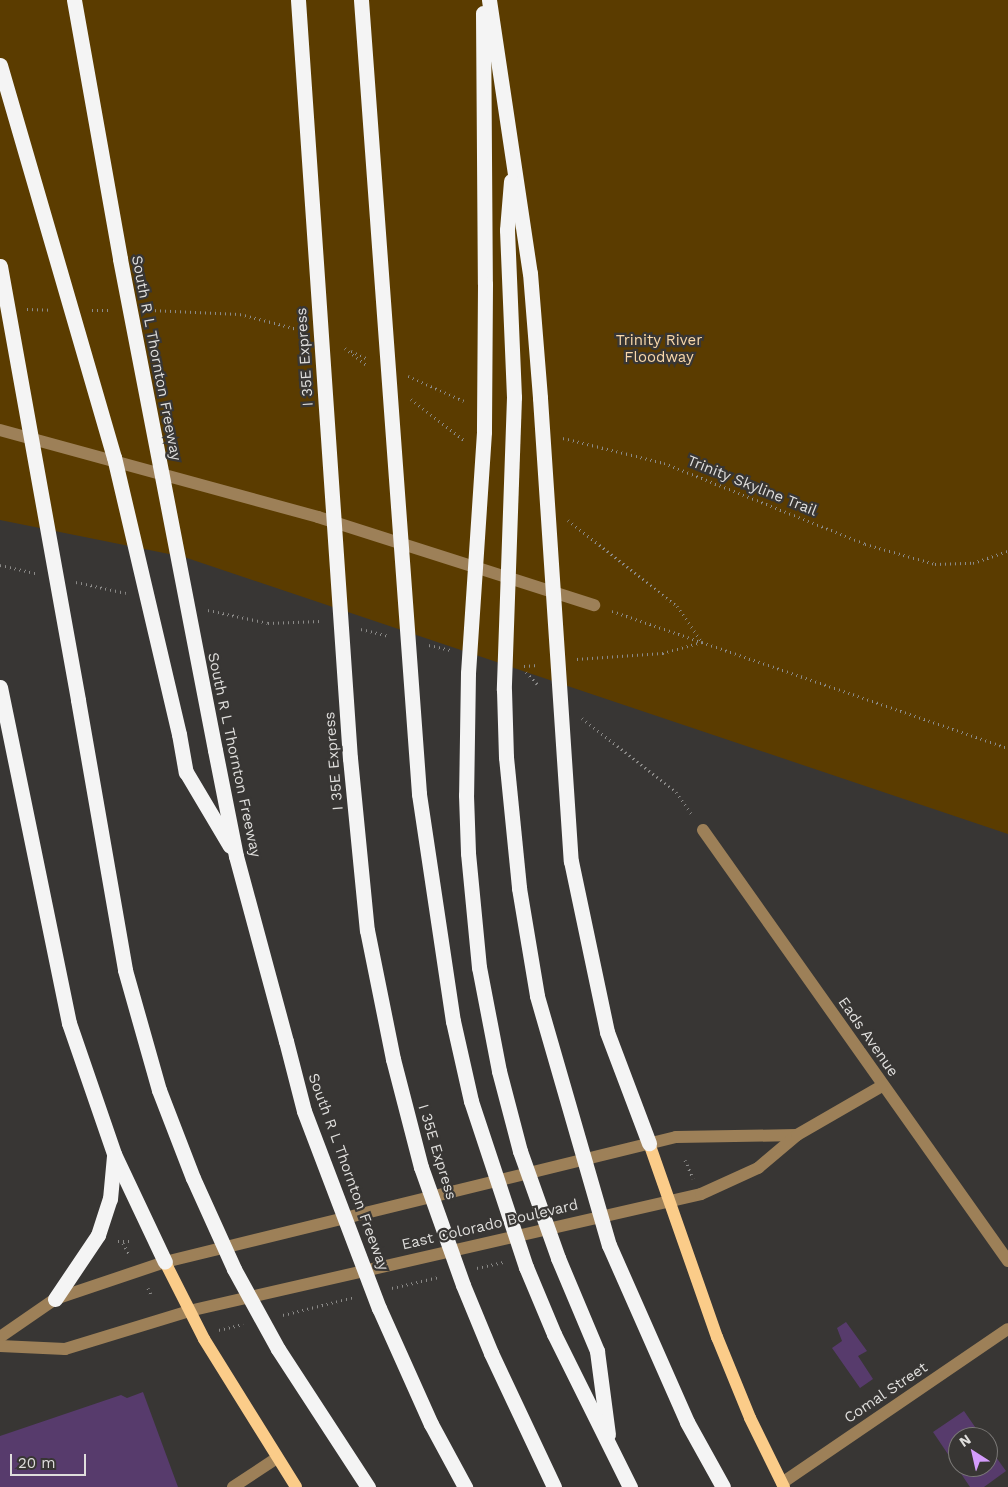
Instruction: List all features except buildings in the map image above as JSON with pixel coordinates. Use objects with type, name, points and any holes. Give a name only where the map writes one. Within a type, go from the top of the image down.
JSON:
[{"type":"highway","name":"South R L Thornton Freeway","points":[[74,0],[130,316],[236,856],[304,1111],[379,1308],[431,1424],[465,1487]]},
{"type":"highway","name":"I 35E Express","points":[[298,0],[350,758],[367,930],[392,1059],[421,1167],[463,1285],[490,1353],[554,1487]]},
{"type":"highway","points":[[361,0],[423,823],[438,938],[472,1101],[526,1267],[554,1334],[630,1487]]},
{"type":"highway","points":[[483,0],[484,432],[468,673],[466,795],[468,853],[479,966],[499,1071],[520,1151],[558,1258],[597,1351],[610,1448]]},
{"type":"highway","points":[[489,0],[530,273],[571,861],[607,1032],[649,1142]]},
{"type":"highway","points":[[0,65],[114,457],[179,734],[186,772],[236,856]]},
{"type":"highway","points":[[512,152],[507,230],[512,308],[514,461],[504,690],[506,757],[520,888],[537,996],[609,1245],[687,1422],[723,1487]]},
{"type":"highway","points":[[0,266],[125,970],[159,1090],[193,1178],[234,1269],[278,1349],[368,1487]]},
{"type":"highway","points":[[0,687],[70,1023],[114,1154],[165,1262]]},
{"type":"highway","points":[[55,1299],[98,1235],[110,1199],[114,1154]]},
{"type":"main road","points":[[649,1142],[672,1199],[717,1337],[750,1418],[783,1485]]},
{"type":"main road","points":[[165,1262],[189,1311],[296,1487]]},
{"type":"street","points":[[0,430],[318,517],[594,605]]},
{"type":"street","name":"Eads Avenue","points":[[703,830],[882,1086],[1008,1261]]},
{"type":"street","name":"East Colorado Boulevard","points":[[0,1346],[65,1350],[189,1311],[718,1189],[758,1168],[797,1135],[882,1086]]},
{"type":"street","name":"East Colorado Boulevard","points":[[0,1337],[55,1299],[165,1262],[649,1142],[676,1137],[797,1135]]},
{"type":"street","name":"Comal Street","points":[[783,1485],[1008,1329]]},
{"type":"street","points":[[236,1486],[277,1458]]},
{"type":"path","points":[[18,306],[54,310]]},
{"type":"path","points":[[83,310],[122,310]]},
{"type":"path","points":[[141,310],[240,314],[309,332]]},
{"type":"path","points":[[336,344],[371,360]]},
{"type":"path","points":[[398,372],[470,404]]},
{"type":"path","name":"Trinity Skyline Trail","points":[[557,436],[664,463],[865,544],[935,564],[973,563],[1008,551]]},
{"type":"path","points":[[594,605],[1008,748]]},
{"type":"path","points":[[520,667],[544,690]]},
{"type":"path","points":[[574,712],[676,792],[703,830]]},
{"type":"path","points":[[685,1160],[694,1182]]},
{"type":"path","points":[[115,1241],[123,1243],[136,1240]]},
{"type":"path","points":[[123,1243],[128,1254]]},
{"type":"path","points":[[147,1285],[151,1295]]},
{"type":"green space","name":"Trinity River Floodway","points":[[0,0],[1008,0],[1008,834],[184,557],[0,520]]}]
